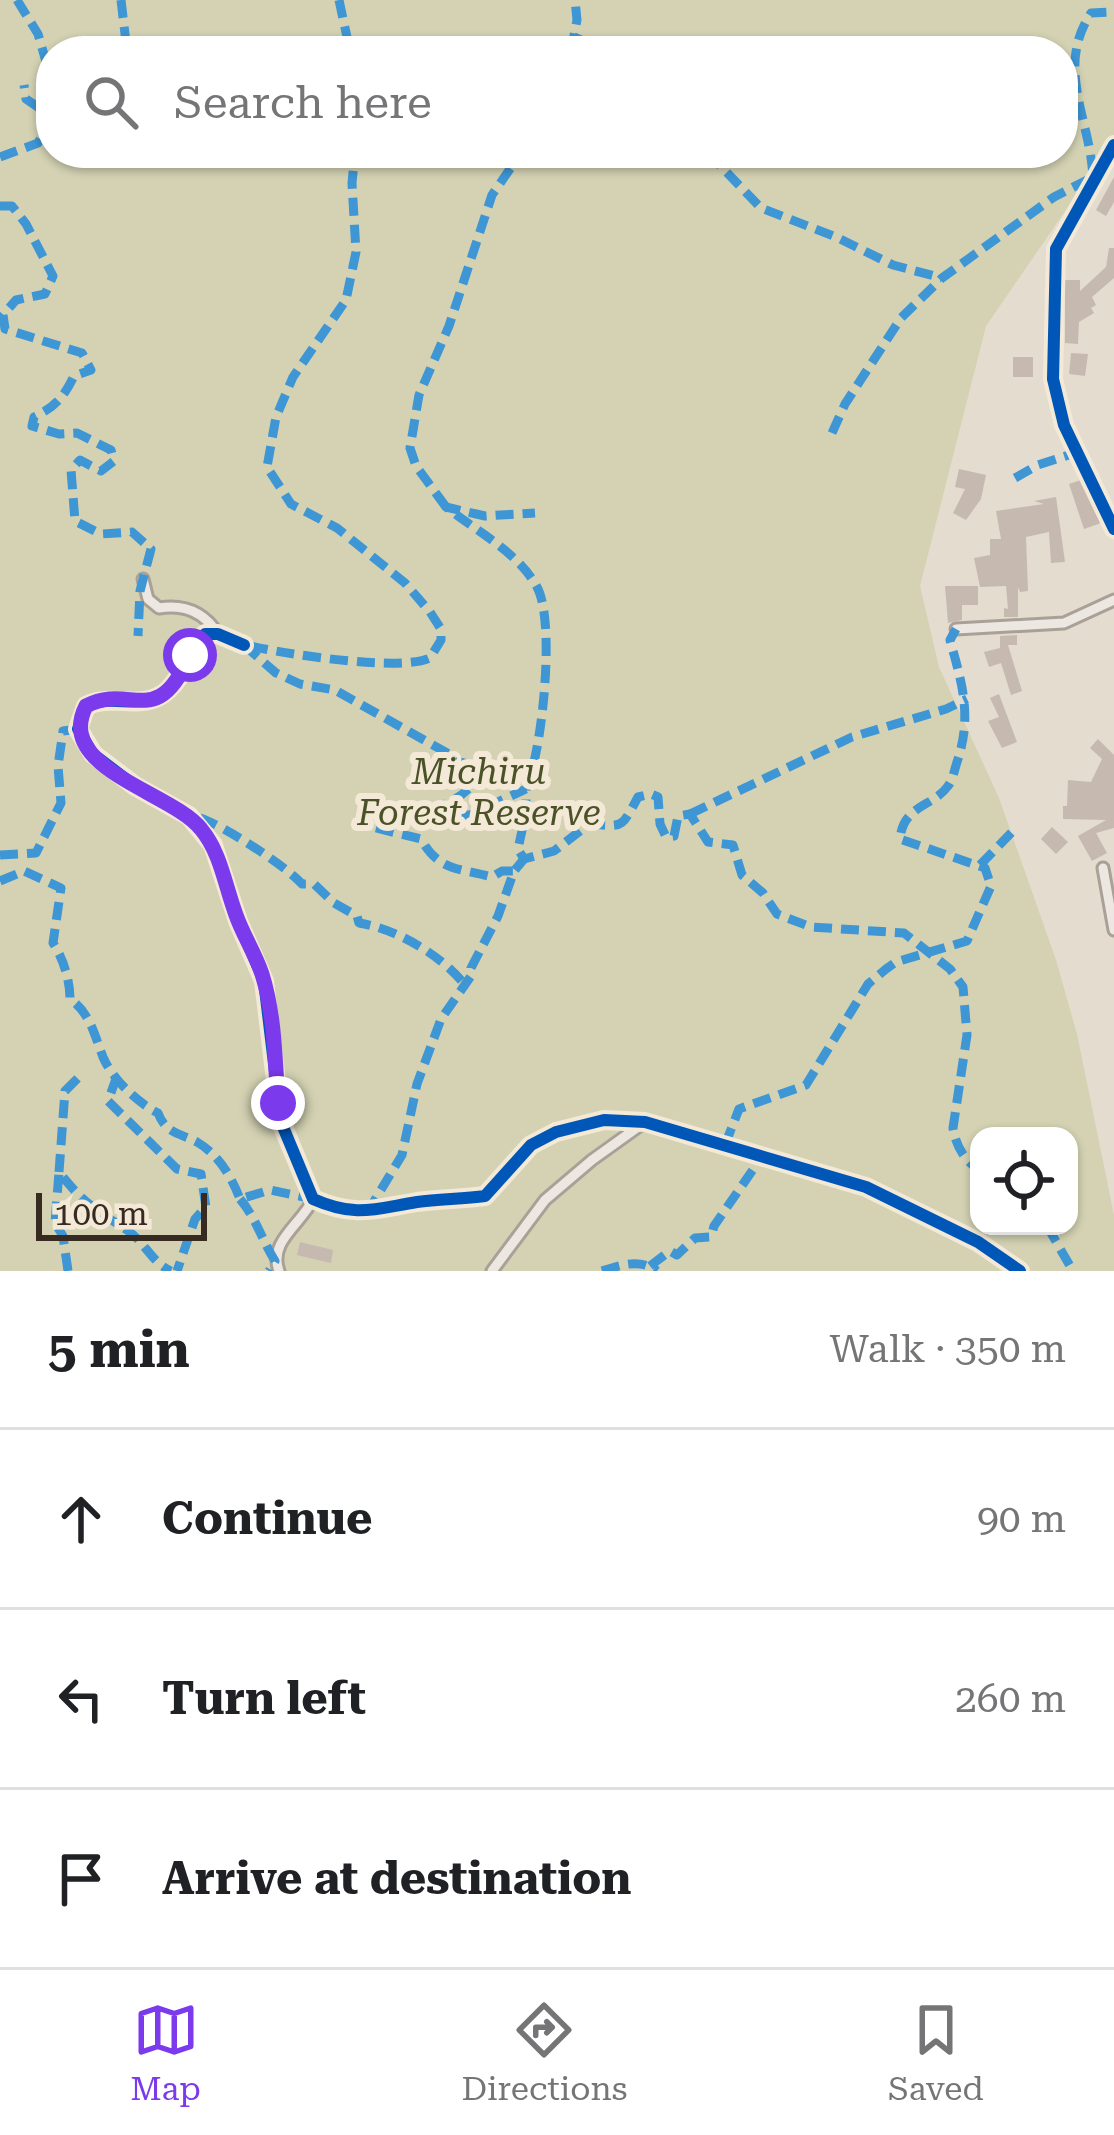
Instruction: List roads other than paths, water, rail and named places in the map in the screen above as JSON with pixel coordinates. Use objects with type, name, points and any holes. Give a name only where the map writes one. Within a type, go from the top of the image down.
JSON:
[{"type":"street","points":[[1114,145],[1056,249],[1053,350],[1054,387],[1064,424],[1114,530]]},
{"type":"street","points":[[143,578],[148,598],[159,608],[178,605],[208,619],[218,634],[244,645]]},
{"type":"street","points":[[956,629],[1064,622],[1114,600]]},
{"type":"street","points":[[218,634],[200,638],[183,671],[159,697],[133,703],[99,700],[86,706],[78,729],[83,744],[104,765],[189,816],[212,845],[264,981],[281,1122],[313,1199],[337,1210],[368,1213],[418,1202],[485,1196],[531,1145],[556,1132],[604,1120],[645,1122],[866,1187],[978,1242],[1020,1271]]},
{"type":"street","points":[[1103,868],[1114,929]]},
{"type":"street","points":[[492,1271],[544,1201],[645,1122]]},
{"type":"street","points":[[279,1271],[275,1261],[279,1242],[306,1216],[313,1199]]},
{"type":"park label","name":"Michiru Forest Reserve","points":[[479,792]]}]
